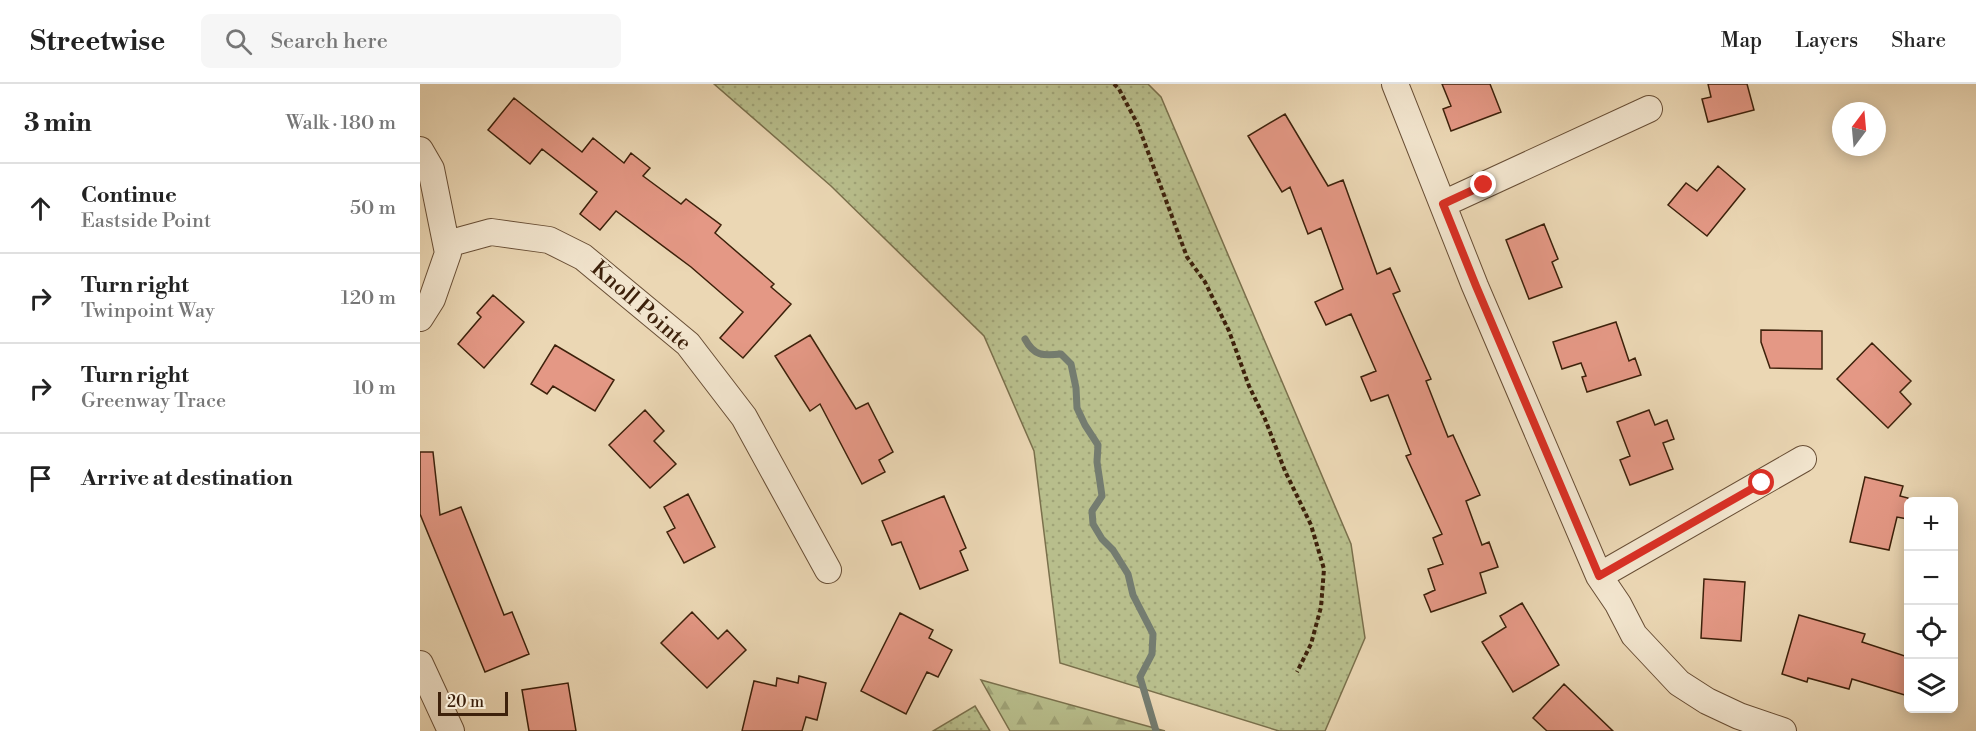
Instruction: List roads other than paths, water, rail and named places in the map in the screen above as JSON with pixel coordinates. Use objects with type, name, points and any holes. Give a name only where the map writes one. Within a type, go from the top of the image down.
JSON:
[{"type":"street","points":[[1395,84],[1476,286],[1599,576],[1618,604],[1634,635],[1679,683],[1707,701],[1739,716],[1783,731]]},
{"type":"street","points":[[1443,204],[1648,109]]},
{"type":"street","points":[[420,150],[430,169],[448,253],[432,299],[420,318]]},
{"type":"street","name":"Knoll Pointe","points":[[447,244],[491,232],[549,240],[584,257],[688,344],[744,417],[828,570]]},
{"type":"street","points":[[1599,576],[1803,459]]},
{"type":"street","points":[[420,664],[451,731]]},
{"type":"waterway","points":[[1025,339],[1036,352],[1044,355],[1061,354],[1071,364],[1077,408],[1098,445],[1097,462],[1102,496],[1092,511],[1093,524],[1128,574],[1133,595],[1153,634],[1152,654],[1140,677],[1156,731]]}]
